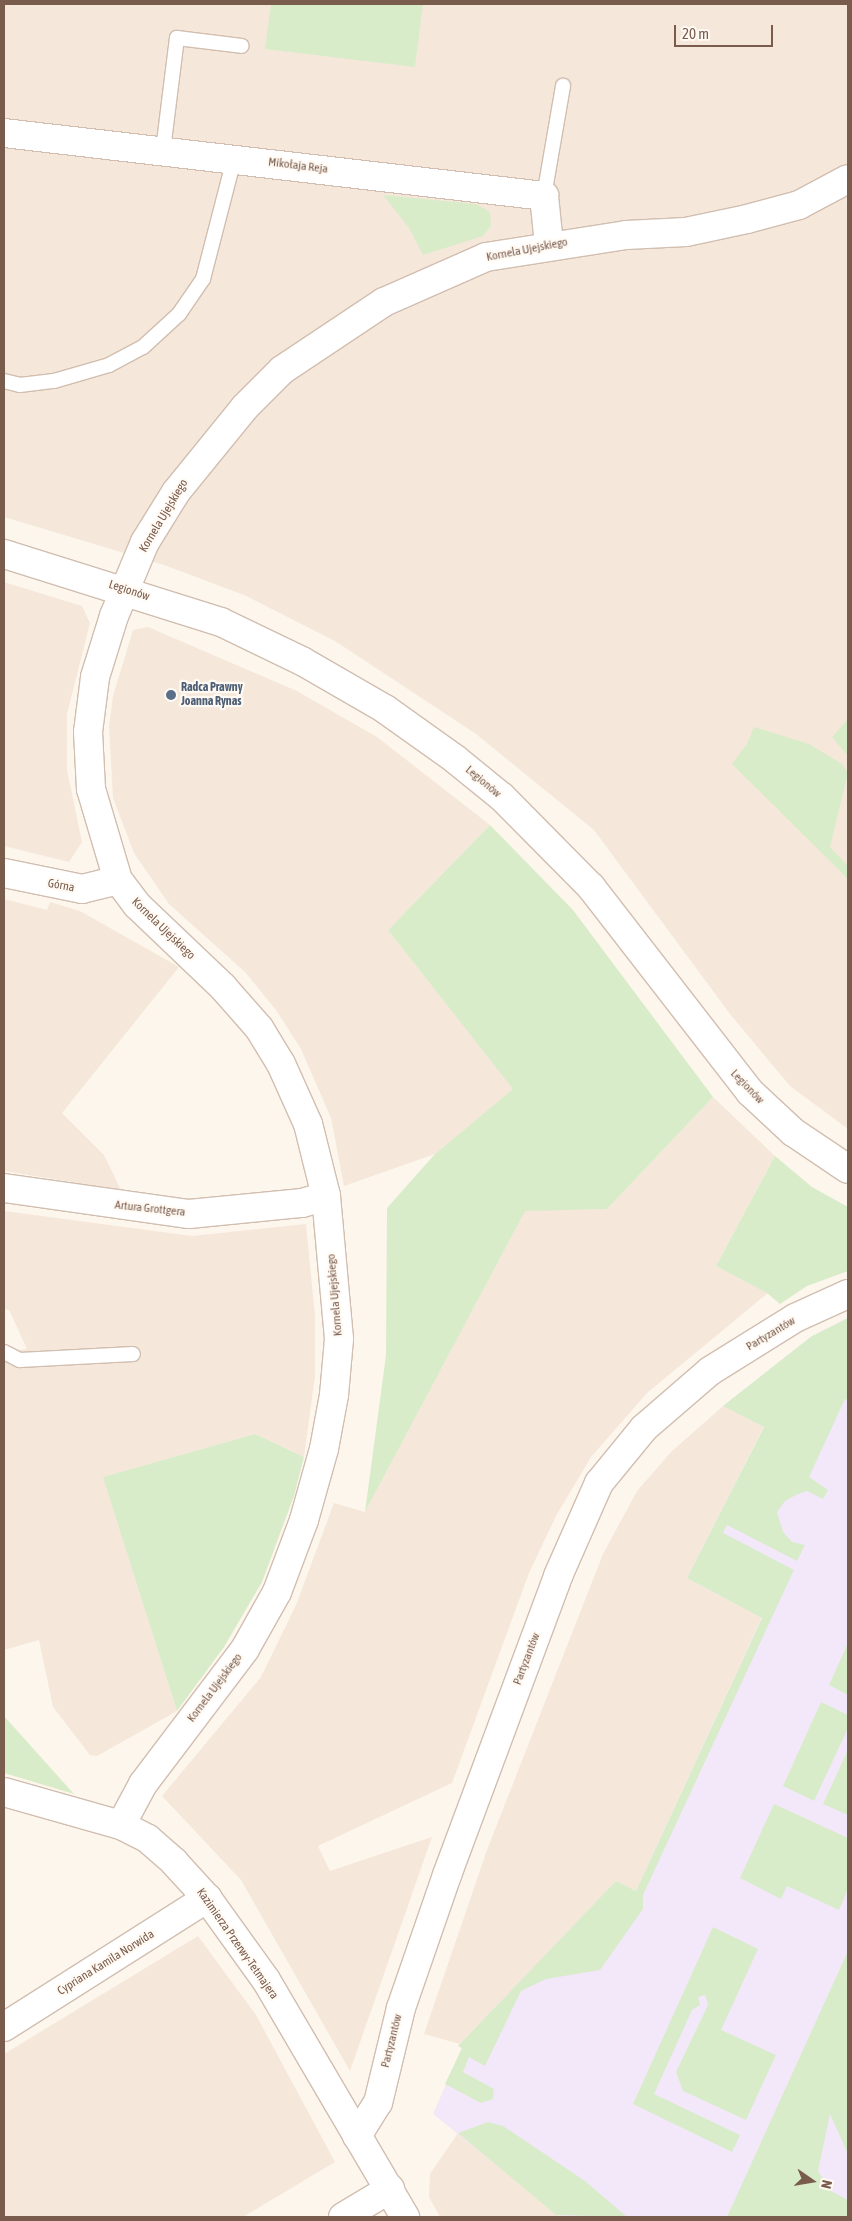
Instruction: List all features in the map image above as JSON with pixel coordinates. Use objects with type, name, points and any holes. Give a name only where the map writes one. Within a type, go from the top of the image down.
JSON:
[{"type":"street","name":"Mikołaja Reja","points":[[4,133],[163,150],[544,196]]},
{"type":"street","name":"Kornela Ujejskiego","points":[[121,1825],[143,1784],[245,1649],[277,1592],[304,1520],[334,1395],[339,1339],[326,1196],[308,1124],[281,1064],[259,1028],[223,987],[137,905],[118,880],[91,789],[88,732],[95,677],[125,590],[145,542],[176,492],[238,414],[282,370],[384,302],[436,276],[486,257],[549,244],[686,232],[747,219],[799,205],[848,179]]},
{"type":"street","points":[[544,196],[549,244]]},
{"type":"street","name":"Legionów","points":[[4,554],[125,590],[221,622],[302,661],[385,710],[455,759],[508,803],[591,887],[750,1092],[793,1132],[848,1169]]},
{"type":"street","name":"Górna","points":[[4,873],[82,889],[118,880]]},
{"type":"street","name":"Artura Grottgera","points":[[4,1188],[189,1214],[302,1203],[326,1196]]},
{"type":"street","name":"Partyzantów","points":[[357,2136],[378,2103],[401,2008],[447,1875],[558,1576],[599,1483],[644,1428],[710,1371],[795,1318],[848,1294]]},
{"type":"street","name":"Kazimierza Przerwy-Tetmajera","points":[[4,1792],[121,1825],[148,1839],[208,1898],[266,1980],[357,2136],[390,2188],[405,2217]]},
{"type":"street","name":"Cypriana Kamila Norwida","points":[[4,2027],[208,1898]]},
{"type":"street","points":[[342,2217],[390,2188]]},
{"type":"lane","points":[[163,150],[177,38],[242,46]]},
{"type":"lane","points":[[544,196],[563,86]]},
{"type":"lane","points":[[4,381],[20,385],[54,381],[109,365],[143,346],[179,314],[203,279],[234,159]]},
{"type":"lane","points":[[4,1352],[20,1360],[133,1354]]},
{"type":"shaded area","points":[[4,4],[848,4],[848,1129],[790,1086],[730,1014],[594,830],[476,734],[335,641],[244,595],[164,565],[4,517]]},
{"type":"shaded area","points":[[4,582],[82,606],[90,623],[67,714],[67,770],[82,842],[69,862],[4,846]]},
{"type":"shaded area","points":[[148,627],[297,691],[377,737],[490,825],[388,930],[514,1089],[435,1154],[344,1186],[331,1118],[301,1049],[276,1010],[245,972],[169,904],[134,853],[113,798],[109,727],[113,696],[133,630]]},
{"type":"shaded area","points":[[4,899],[47,910],[50,902],[80,911],[179,967],[62,1113],[104,1155],[121,1190],[4,1171]]},
{"type":"shaded area","points":[[713,1097],[775,1156],[716,1266],[768,1293],[647,1393],[591,1457],[556,1516],[529,1573],[452,1783],[318,1846],[330,1871],[432,1837],[350,2071],[241,1880],[162,1796],[261,1677],[296,1605],[334,1503],[365,1512],[525,1210],[607,1209]]},
{"type":"shaded area","points":[[4,1211],[192,1236],[306,1224],[315,1316],[315,1376],[304,1457],[255,1434],[104,1477],[177,1711],[97,1756],[90,1755],[53,1707],[39,1640],[4,1650],[4,1351],[27,1349],[9,1310],[4,1309]]},
{"type":"shaded area","points":[[848,1318],[848,2217],[561,2217],[433,2114],[462,2048],[458,2046],[616,1881],[636,1891],[762,1618],[687,1578],[764,1427],[723,1406],[812,1336]]},
{"type":"shaded area","points":[[723,1406],[764,1426],[687,1578],[762,1617],[636,1891],[616,1882],[460,2044],[424,2034],[487,1850],[603,1554],[637,1491],[671,1452]]},
{"type":"shaded area","points":[[198,1936],[256,2015],[335,2162],[243,2217],[4,2217],[4,2054]]},
{"type":"shaded area","points":[[458,2133],[561,2217],[440,2217],[429,2197],[430,2174]]},
{"type":"green space","points":[[271,4],[423,4],[415,67],[265,49]]},
{"type":"green space","points":[[383,195],[476,204],[490,212],[491,226],[483,236],[423,255],[409,228]]},
{"type":"green space","points":[[848,719],[848,756],[832,737]]},
{"type":"green space","points":[[754,727],[809,744],[842,764],[848,773],[830,847],[848,866],[848,879],[732,764],[747,744]]},
{"type":"green space","points":[[490,825],[573,910],[713,1097],[607,1209],[525,1211],[365,1512],[386,1355],[387,1208],[435,1154],[513,1089],[388,930]]},
{"type":"green space","points":[[775,1156],[812,1187],[848,1207],[848,1271],[807,1286],[780,1304],[767,1293],[716,1266]]},
{"type":"green space","points":[[848,1318],[848,1400],[845,1399],[809,1477],[828,1490],[823,1499],[807,1491],[796,1495],[785,1501],[777,1512],[783,1532],[792,1542],[805,1545],[797,1561],[727,1525],[723,1533],[794,1570],[643,1895],[643,1909],[600,1970],[546,1979],[521,1991],[485,2066],[469,2057],[463,2072],[494,2089],[493,2099],[481,2103],[445,2084],[462,2048],[458,2046],[616,1881],[636,1891],[762,1618],[687,1578],[764,1427],[723,1406],[812,1336]]},
{"type":"green space","points":[[255,1434],[304,1457],[294,1496],[262,1582],[224,1647],[177,1711],[103,1477]]},
{"type":"green space","points":[[848,1643],[848,1695],[829,1685]]},
{"type":"green space","points":[[821,1702],[848,1715],[848,1728],[814,1801],[783,1786]]},
{"type":"green space","points":[[4,1716],[74,1794],[4,1773]]},
{"type":"green space","points":[[848,1750],[848,1815],[823,1804]]},
{"type":"green space","points":[[774,1804],[848,1838],[848,1889],[839,1910],[787,1886],[781,1899],[740,1878]]},
{"type":"green space","points":[[713,1927],[758,1949],[721,2030],[776,2055],[746,2120],[683,2091],[676,2072],[708,2005],[705,1995],[698,1997],[700,2005],[692,2010],[654,2094],[740,2135],[732,2152],[633,2104]]},
{"type":"green space","points":[[848,1951],[848,2154],[830,2114],[818,2171],[831,2191],[848,2200],[848,2217],[727,2217]]},
{"type":"green space","points":[[488,2122],[503,2126],[585,2181],[627,2217],[556,2215],[458,2133]]},
{"type":"place","name":"Radca Prawny Joanna Rynas","points":[[171,695]]}]
